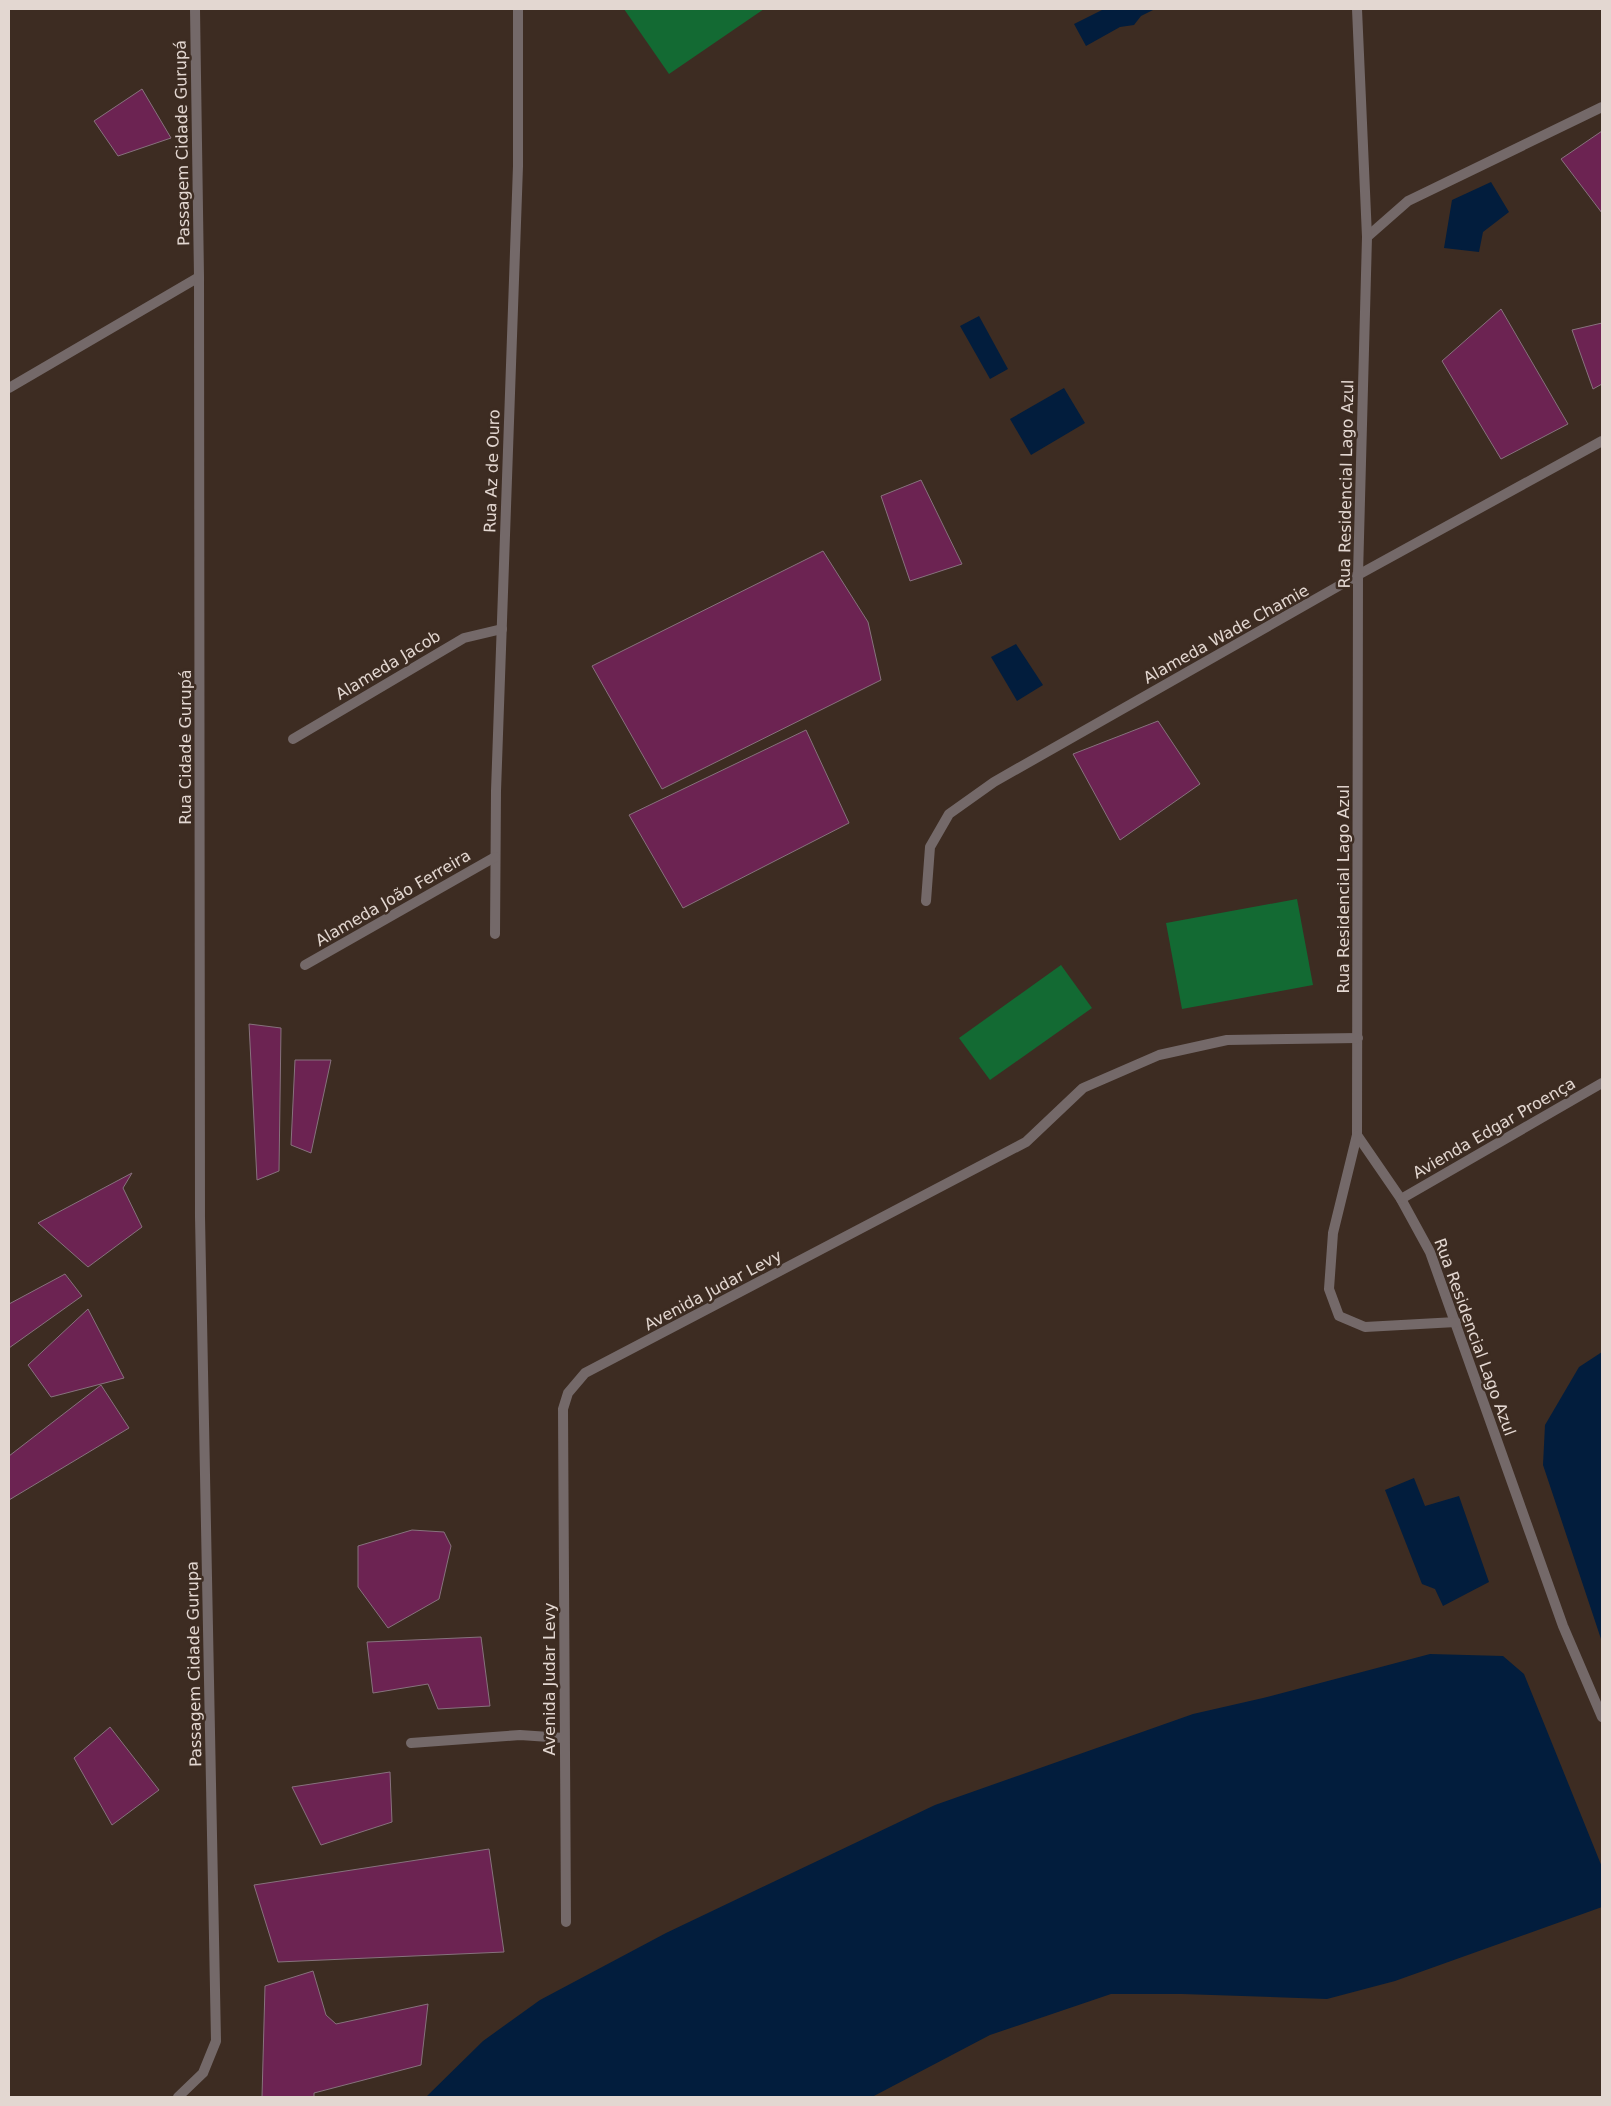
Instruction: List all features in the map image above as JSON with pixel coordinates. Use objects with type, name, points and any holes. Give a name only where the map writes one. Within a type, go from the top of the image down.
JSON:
[{"type":"street","name":"Passagem Cidade Gurupá","points":[[195,9],[199,277]]},
{"type":"street","name":"Rua Az de Ouro","points":[[495,934],[495,856],[517,176],[518,9]]},
{"type":"street","name":"Rua Residencial Lago Azul","points":[[1357,9],[1367,237],[1358,575],[1358,1038],[1356,1135],[1401,1198],[1430,1252],[1563,1626],[1602,1717]]},
{"type":"street","points":[[1367,237],[1408,201],[1602,107]]},
{"type":"street","points":[[9,388],[199,277]]},
{"type":"street","name":"Rua Cidade Gurupá","points":[[199,277],[200,1217]]},
{"type":"street","name":"Alameda Wade Chamie","points":[[926,901],[930,847],[949,814],[1002,777],[1358,575],[1602,442]]},
{"type":"street","name":"Alameda Jacob","points":[[293,739],[464,638],[502,629]]},
{"type":"street","name":"Alameda João Ferreira","points":[[306,964],[495,856]]},
{"type":"street","name":"Avenida Judar Levy","points":[[566,1922],[563,1409],[568,1393],[585,1373],[1026,1142],[1083,1088],[1116,1073],[1158,1055],[1227,1040],[1358,1038]]},
{"type":"street","name":"Avienda Edgar Proença","points":[[1401,1198],[1602,1083]]},
{"type":"street","points":[[1356,1135],[1333,1233],[1328,1289],[1339,1316],[1365,1327],[1456,1322]]},
{"type":"street","name":"Passagem Cidade Gurupa","points":[[178,2097],[203,2074],[216,2041],[200,1217]]},
{"type":"street","points":[[410,1743],[520,1736],[564,1738]]},
{"type":"green space","points":[[624,9],[764,9],[669,74]]},
{"type":"green space","points":[[1297,899],[1313,985],[1182,1009],[1166,923]]},
{"type":"green space","points":[[1061,965],[1092,1008],[990,1080],[959,1038]]},
{"type":"water","points":[[1104,9],[1155,9],[1141,16],[1134,25],[1120,27],[1086,46],[1074,24]]},
{"type":"water","points":[[1491,182],[1509,212],[1483,232],[1479,252],[1444,248],[1452,200]]},
{"type":"water","points":[[979,316],[1008,369],[990,379],[960,326]]},
{"type":"water","points":[[1064,388],[1085,423],[1031,455],[1010,419]]},
{"type":"water","points":[[1016,644],[1043,685],[1017,701],[991,657]]},
{"type":"water","points":[[1602,1352],[1602,1642],[1543,1465],[1545,1425],[1579,1367]]},
{"type":"water","points":[[1414,1478],[1425,1506],[1459,1496],[1489,1582],[1443,1606],[1435,1589],[1422,1584],[1385,1490]]},
{"type":"water","points":[[1430,1654],[1503,1656],[1524,1674],[1602,1867],[1602,1907],[1395,1981],[1327,1999],[1182,1994],[1111,1994],[990,2035],[872,2097],[426,2097],[483,2041],[540,2000],[666,1933],[935,1805],[1193,1714],[1263,1698]]},
{"type":"building","points":[[142,89],[171,138],[118,156],[94,121]]},
{"type":"building","points":[[1602,131],[1602,213],[1561,159]]},
{"type":"building","points":[[1501,309],[1568,424],[1501,459],[1442,361]]},
{"type":"building","points":[[1602,323],[1602,384],[1593,389],[1572,330]]},
{"type":"building","points":[[921,480],[962,564],[910,581],[881,496]]},
{"type":"building","points":[[823,551],[868,622],[881,680],[662,789],[592,666]]},
{"type":"building","points":[[1158,721],[1200,784],[1120,840],[1073,754]]},
{"type":"building","points":[[806,730],[849,823],[683,908],[629,815]]},
{"type":"building","points":[[249,1024],[281,1028],[279,1171],[257,1180]]},
{"type":"building","points":[[295,1060],[331,1060],[311,1153],[291,1145]]},
{"type":"building","points":[[132,1173],[123,1188],[142,1227],[88,1267],[38,1223]]},
{"type":"building","points":[[65,1274],[82,1296],[9,1348],[9,1304]]},
{"type":"building","points":[[88,1309],[124,1378],[51,1397],[28,1365]]},
{"type":"building","points":[[101,1385],[129,1428],[9,1500],[9,1456]]},
{"type":"building","points":[[412,1530],[444,1532],[451,1546],[439,1599],[388,1628],[358,1587],[358,1546]]},
{"type":"building","points":[[481,1637],[490,1706],[438,1709],[428,1684],[373,1693],[367,1642]]},
{"type":"building","points":[[110,1727],[159,1790],[112,1825],[74,1758]]},
{"type":"building","points":[[390,1772],[392,1822],[321,1845],[292,1787]]},
{"type":"building","points":[[489,1849],[504,1952],[278,1962],[254,1885]]},
{"type":"building","points":[[313,1971],[326,2015],[336,2024],[428,2004],[421,2065],[314,2093],[314,2097],[262,2097],[265,1986]]}]
